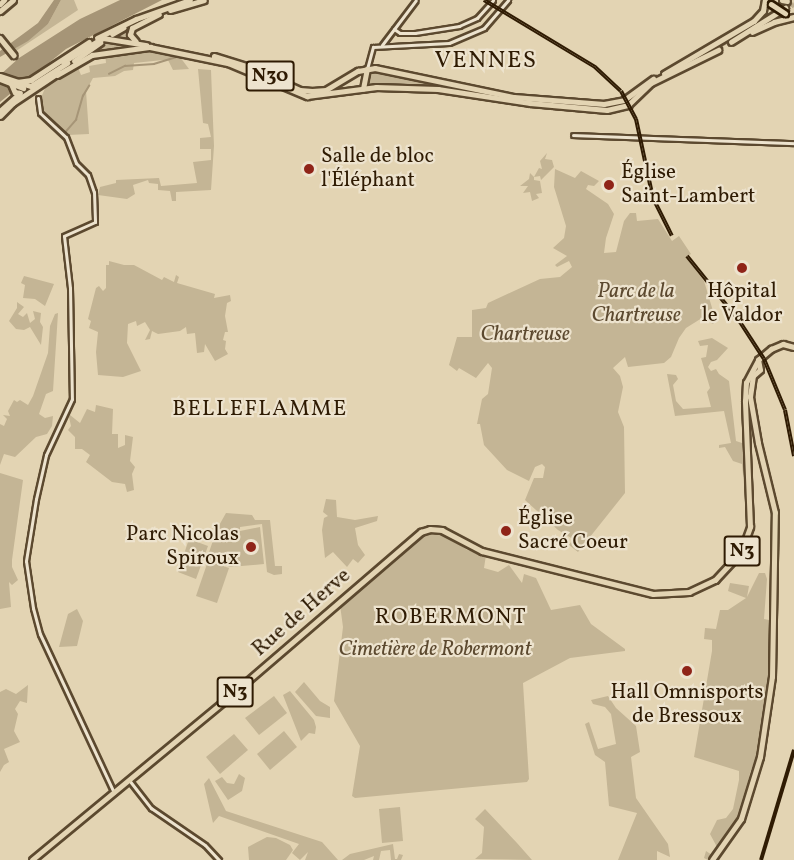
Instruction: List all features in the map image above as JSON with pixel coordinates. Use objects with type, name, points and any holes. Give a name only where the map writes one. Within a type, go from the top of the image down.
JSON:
[{"type":"highway","points":[[0,4],[4,0]]},
{"type":"highway","points":[[0,11],[13,0]]},
{"type":"main road","points":[[17,84],[34,80],[87,44],[136,19],[190,0]]},
{"type":"main road","points":[[112,34],[159,14],[203,0]]},
{"type":"main road","points":[[768,1],[794,16]]},
{"type":"main road","points":[[732,40],[759,20],[765,12],[768,1]]},
{"type":"main road","points":[[664,74],[754,21],[768,1]]},
{"type":"main road","points":[[732,40],[785,10]]},
{"type":"main road","points":[[139,44],[131,38],[132,28],[159,14]]},
{"type":"main road","points":[[732,40],[774,21],[794,16]]},
{"type":"main road","points":[[0,38],[13,53]]},
{"type":"main road","name":"N30","points":[[34,80],[108,38],[230,60],[306,91],[326,90],[360,70],[375,68],[529,101]]},
{"type":"main road","points":[[114,51],[119,46],[117,39]]},
{"type":"main road","points":[[13,104],[57,75],[99,42]]},
{"type":"main road","points":[[17,84],[36,84],[99,42]]},
{"type":"main road","points":[[63,62],[87,44]]},
{"type":"main road","name":"N30","points":[[57,75],[86,57],[150,47],[210,57],[245,69],[301,95],[315,96],[363,89],[447,90],[504,99],[599,105],[618,103],[631,96],[646,83],[717,49],[651,83],[634,101],[618,108]]},
{"type":"main road","points":[[363,89],[367,69]]},
{"type":"main road","points":[[360,70],[364,76]]},
{"type":"main road","points":[[0,77],[28,89],[40,86]]},
{"type":"main road","points":[[337,93],[345,78]]},
{"type":"main road","points":[[0,109],[16,93],[17,84]]},
{"type":"main road","points":[[341,84],[345,92]]},
{"type":"main road","points":[[0,116],[21,95],[16,93]]},
{"type":"main road","points":[[529,101],[607,110],[618,108]]},
{"type":"main road","points":[[611,118],[618,108]]},
{"type":"main road","points":[[712,860],[741,819],[762,744],[772,677],[774,507],[750,397],[753,376],[760,370],[758,360],[775,346],[783,344],[794,347]]},
{"type":"main road","name":"Rue de Herve","points":[[32,860],[421,532],[438,529],[482,551],[646,593],[672,595],[701,588],[724,574],[743,549],[750,527],[744,391],[758,360]]},
{"type":"street","points":[[382,45],[416,0]]},
{"type":"street","points":[[394,29],[400,33],[415,33],[459,26],[477,18],[493,0]]},
{"type":"street","points":[[367,69],[373,47],[449,43],[484,28],[508,0]]},
{"type":"street","points":[[369,59],[375,68]]},
{"type":"street","points":[[360,70],[369,59]]},
{"type":"street","points":[[38,98],[40,114],[63,134],[76,163],[88,175],[92,186],[95,222],[64,236],[70,288],[73,387],[70,407],[46,455],[27,545],[27,564],[39,630],[114,793]]},
{"type":"street","points":[[573,135],[794,143]]},
{"type":"street","points":[[129,780],[151,808],[205,845],[219,860]]},
{"type":"green space","points":[[61,0],[74,0],[78,10],[16,51],[14,49],[48,24]]},
{"type":"green space","points":[[135,24],[130,38],[136,45],[135,47],[177,53],[189,69],[173,70],[168,60],[163,60],[134,63],[133,70],[124,71],[115,76],[93,78],[86,91],[89,134],[68,135],[42,111],[40,100],[46,86],[77,65],[81,75],[90,72],[89,66],[106,63],[105,52],[94,54],[91,50],[108,39],[116,39],[115,34]]},
{"type":"green space","points":[[198,69],[211,70],[214,146],[211,190],[176,192],[176,201],[172,201],[170,191],[158,190],[158,184],[149,183],[148,180],[133,185],[135,194],[127,199],[98,195],[100,187],[116,183],[116,180],[159,178],[161,186],[197,183],[193,162],[211,160],[211,149],[200,149],[200,138],[211,137],[208,124],[203,123]]},
{"type":"green space","points":[[375,73],[436,87],[365,87],[367,76]]},
{"type":"green space","points":[[547,153],[545,159],[552,160],[554,167],[541,180],[540,176],[534,177],[539,168],[542,169],[540,161]]},
{"type":"green space","name":"Chartreuse","points":[[555,169],[575,178],[581,171],[599,181],[594,186],[588,185],[586,189],[608,204],[614,214],[604,253],[616,252],[624,221],[630,213],[636,213],[637,221],[658,219],[672,241],[679,236],[691,254],[686,257],[704,281],[716,321],[713,324],[702,318],[686,328],[671,357],[664,363],[628,367],[625,357],[613,368],[620,376],[623,387],[618,412],[624,427],[625,493],[578,552],[569,545],[573,539],[558,530],[525,500],[534,478],[543,478],[545,467],[542,464],[535,467],[529,481],[507,470],[484,445],[480,424],[477,424],[482,399],[488,394],[492,368],[488,363],[476,378],[459,368],[457,371],[449,365],[457,337],[472,337],[472,310],[486,308],[488,303],[540,279],[560,277],[572,267],[569,261],[557,267],[555,265],[567,256],[553,248],[564,238],[566,226],[554,187]]},
{"type":"green space","points":[[530,173],[534,180],[540,181],[542,193],[536,194],[539,198],[532,201],[530,192],[523,193],[528,186],[520,186],[529,179]]},
{"type":"green space","points":[[109,261],[134,265],[162,280],[164,277],[174,282],[176,275],[179,277],[177,283],[215,294],[214,298],[230,295],[231,301],[227,303],[225,316],[228,332],[225,332],[223,340],[226,341],[225,349],[228,354],[215,361],[205,344],[204,352],[197,353],[195,333],[187,334],[186,327],[180,331],[158,334],[152,331],[150,339],[145,340],[150,330],[145,322],[137,326],[136,321],[128,324],[127,343],[141,371],[123,377],[98,375],[96,352],[98,332],[89,328],[91,321],[88,319],[96,288],[99,286],[103,291],[106,288],[106,265],[109,265]]},
{"type":"green space","points":[[24,276],[54,284],[45,306],[35,299],[23,298],[25,285],[21,283]]},
{"type":"green space","points":[[17,302],[24,307],[18,314],[23,317],[27,313],[30,323],[35,319],[33,311],[41,313],[40,322],[43,327],[41,345],[30,327],[24,330],[16,329],[9,321],[17,308]]},
{"type":"green space","points":[[58,313],[53,391],[46,394],[39,414],[45,418],[53,416],[52,426],[47,434],[36,437],[15,457],[4,454],[0,465],[0,424],[4,426],[7,419],[3,415],[10,416],[8,411],[14,400],[17,402],[20,400],[28,405],[33,396],[48,353],[50,326],[55,314]]},
{"type":"green space","points":[[712,338],[728,348],[708,367],[711,371],[716,369],[729,381],[736,441],[745,444],[747,516],[742,464],[733,461],[725,447],[719,448],[719,445],[731,443],[724,411],[675,416],[667,374],[676,375],[678,379],[673,385],[676,401],[683,409],[711,407],[707,392],[710,388],[701,358],[706,357],[708,345],[700,346],[698,341]]},
{"type":"green space","points":[[96,405],[113,409],[112,434],[118,434],[118,448],[125,445],[125,435],[133,437],[130,461],[135,467],[132,474],[134,490],[127,492],[125,484],[112,482],[86,462],[90,455],[82,449],[75,449],[75,437],[68,430],[71,426],[69,417],[70,415],[80,423],[87,409],[95,412]]},
{"type":"green space","points":[[0,473],[23,480],[12,560],[12,567],[18,580],[12,585],[9,582],[11,607],[0,609]]},
{"type":"green space","points":[[326,499],[336,500],[337,517],[355,520],[378,516],[377,521],[355,528],[358,545],[365,555],[358,563],[353,559],[347,567],[333,552],[325,558],[322,530],[324,518],[328,516],[323,512]]},
{"type":"green space","points":[[226,513],[252,515],[255,520],[270,520],[275,566],[282,566],[282,574],[274,575],[267,572],[262,524],[240,527],[240,531],[260,527],[264,564],[230,567],[207,558],[217,529]]},
{"type":"green space","name":"Cimetière de Robermont","points":[[431,532],[447,536],[467,550],[486,555],[484,568],[498,572],[509,565],[522,583],[524,574],[536,578],[551,610],[580,605],[591,624],[625,651],[570,658],[523,683],[529,779],[527,782],[355,798],[352,796],[360,746],[334,701],[343,627],[340,605],[422,535]]},
{"type":"green space","points":[[189,539],[208,546],[196,579],[178,572]]},
{"type":"green space","points":[[208,561],[229,568],[217,603],[196,596]]},
{"type":"green space","points":[[759,573],[765,573],[767,579],[764,619],[769,620],[771,629],[768,686],[759,749],[750,773],[741,812],[730,832],[710,860],[708,860],[704,858],[706,851],[712,855],[717,847],[710,834],[717,820],[726,818],[733,809],[739,771],[694,757],[712,651],[712,640],[704,639],[705,628],[716,629],[720,610],[728,610],[746,598],[728,591],[730,583],[749,586],[747,597]]},
{"type":"green space","points":[[77,609],[83,621],[77,646],[59,647],[68,614]]},
{"type":"green space","points":[[304,682],[320,701],[330,707],[330,718],[316,716],[295,692]]},
{"type":"green space","points":[[28,685],[27,703],[20,701],[15,709],[18,714],[14,731],[20,742],[4,749],[9,762],[0,772],[0,692],[6,689],[16,694]]},
{"type":"green space","points":[[290,691],[314,720],[316,727],[315,734],[309,733],[301,741],[283,695]]},
{"type":"green space","points":[[274,696],[287,713],[259,735],[245,718]]},
{"type":"green space","points":[[608,696],[616,708],[636,726],[640,752],[631,757],[636,798],[668,844],[670,857],[657,851],[657,860],[618,860],[637,813],[609,806],[605,762],[595,755],[585,724],[589,722],[598,749],[616,744],[611,714],[605,707],[593,704],[591,700]]},
{"type":"green space","points":[[284,731],[297,747],[270,770],[257,754]]},
{"type":"green space","points":[[234,734],[248,750],[220,774],[206,757]]},
{"type":"green space","points":[[239,774],[245,778],[242,791],[228,800],[215,781],[222,777],[227,783],[234,784]]},
{"type":"green space","points":[[209,778],[226,811],[322,842],[338,860],[305,860],[308,852],[300,860],[292,853],[299,844],[219,816],[213,823],[204,784]]},
{"type":"green space","points":[[400,807],[403,841],[382,843],[379,809]]},
{"type":"green space","points":[[485,809],[532,860],[475,859],[482,853],[484,827],[475,819]]},
{"type":"green space","points":[[267,837],[276,838],[290,845],[293,850],[286,860],[249,860],[248,847]]},
{"type":"green space","points":[[393,844],[395,859],[399,854],[403,855],[401,860],[391,860],[390,850],[381,851],[379,860],[373,860],[374,856],[364,860],[342,860],[350,854]]},
{"type":"shaded area","points":[[54,0],[61,0],[48,24],[28,41],[0,57],[0,51],[38,23]]},
{"type":"shaded area","points":[[120,0],[162,0],[66,49],[0,102],[0,75],[19,58],[80,19]]},
{"type":"waterway","points":[[109,74],[125,66],[154,64],[177,57]]},
{"type":"waterway","points":[[63,135],[76,120],[83,96],[89,86]]},
{"type":"tunnel","points":[[0,7],[8,0]]},
{"type":"tunnel","points":[[785,8],[794,4]]},
{"type":"tunnel","points":[[716,47],[730,39]]},
{"type":"railway","points":[[484,0],[595,67],[621,91],[636,119],[653,198],[672,236]]},
{"type":"railway","points":[[687,256],[740,322],[764,359],[785,410],[794,456]]},
{"type":"railway","points":[[761,860],[794,750]]},
{"type":"place","name":"Salle de bloc l'Éléphant","points":[[309,169]]},
{"type":"place","name":"Église Saint-Lambert","points":[[609,185]]},
{"type":"place","name":"Hôpital le Valdor","points":[[742,268]]},
{"type":"place","name":"Église Sacré Coeur","points":[[506,531]]},
{"type":"place","name":"Parc Nicolas Spiroux","points":[[251,547]]},
{"type":"place","name":"Hall Omnisports de Bressoux","points":[[687,671]]},
{"type":"district","name":"VENNES","points":[[486,62]]},
{"type":"district","name":"BELLEFLAMME","points":[[260,410]]},
{"type":"district","name":"ROBERMONT","points":[[451,618]]},
{"type":"park label","name":"Parc de la Chartreuse","points":[[636,304]]}]
